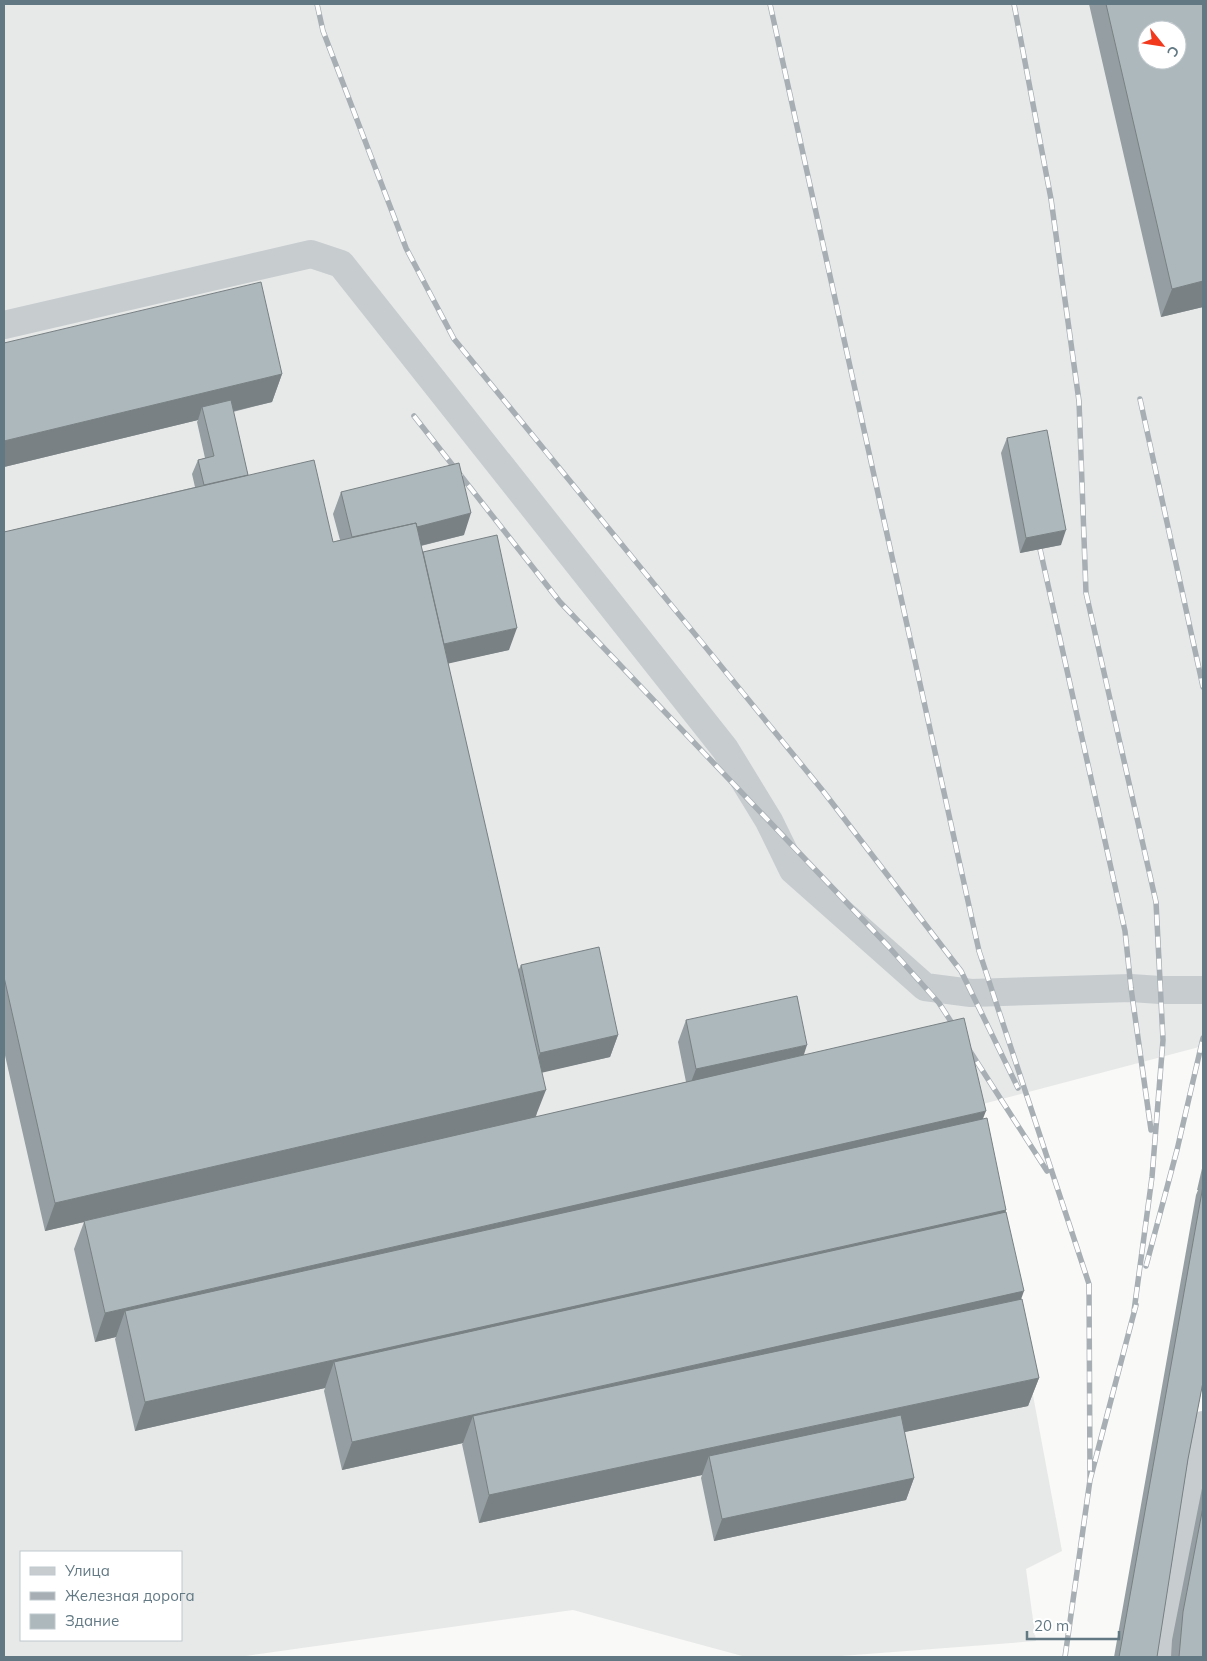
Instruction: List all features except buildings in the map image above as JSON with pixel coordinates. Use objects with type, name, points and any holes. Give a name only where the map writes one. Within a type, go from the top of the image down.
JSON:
[{"type":"lane","points":[[4,326],[311,254],[341,264],[725,749],[769,821],[792,870],[925,987],[972,993],[1131,988],[1203,990]]},
{"type":"lane","points":[[1160,1657],[1203,1425]]},
{"type":"shaded area","points":[[4,4],[1203,4],[1203,1046],[979,1105],[1062,1551],[1026,1569],[1036,1641],[828,1657],[746,1657],[573,1610],[238,1657],[4,1657]]},
{"type":"railway","points":[[317,4],[323,31],[406,248],[454,339],[823,791],[961,971],[1018,1088]]},
{"type":"railway","points":[[770,4],[979,951],[1089,1284],[1090,1480]]},
{"type":"railway","points":[[1014,4],[1051,199],[1079,401],[1086,593],[1156,902],[1163,1040],[1152,1177],[1134,1311]]},
{"type":"railway","points":[[1140,399],[1203,687]]},
{"type":"railway","points":[[414,416],[560,602],[888,946],[939,1003],[1047,1171]]},
{"type":"railway","points":[[1040,549],[1125,931],[1151,1130]]},
{"type":"railway","points":[[1146,1266],[1177,1150],[1203,1038]]},
{"type":"railway","points":[[1065,1657],[1090,1480],[1136,1305]]}]
